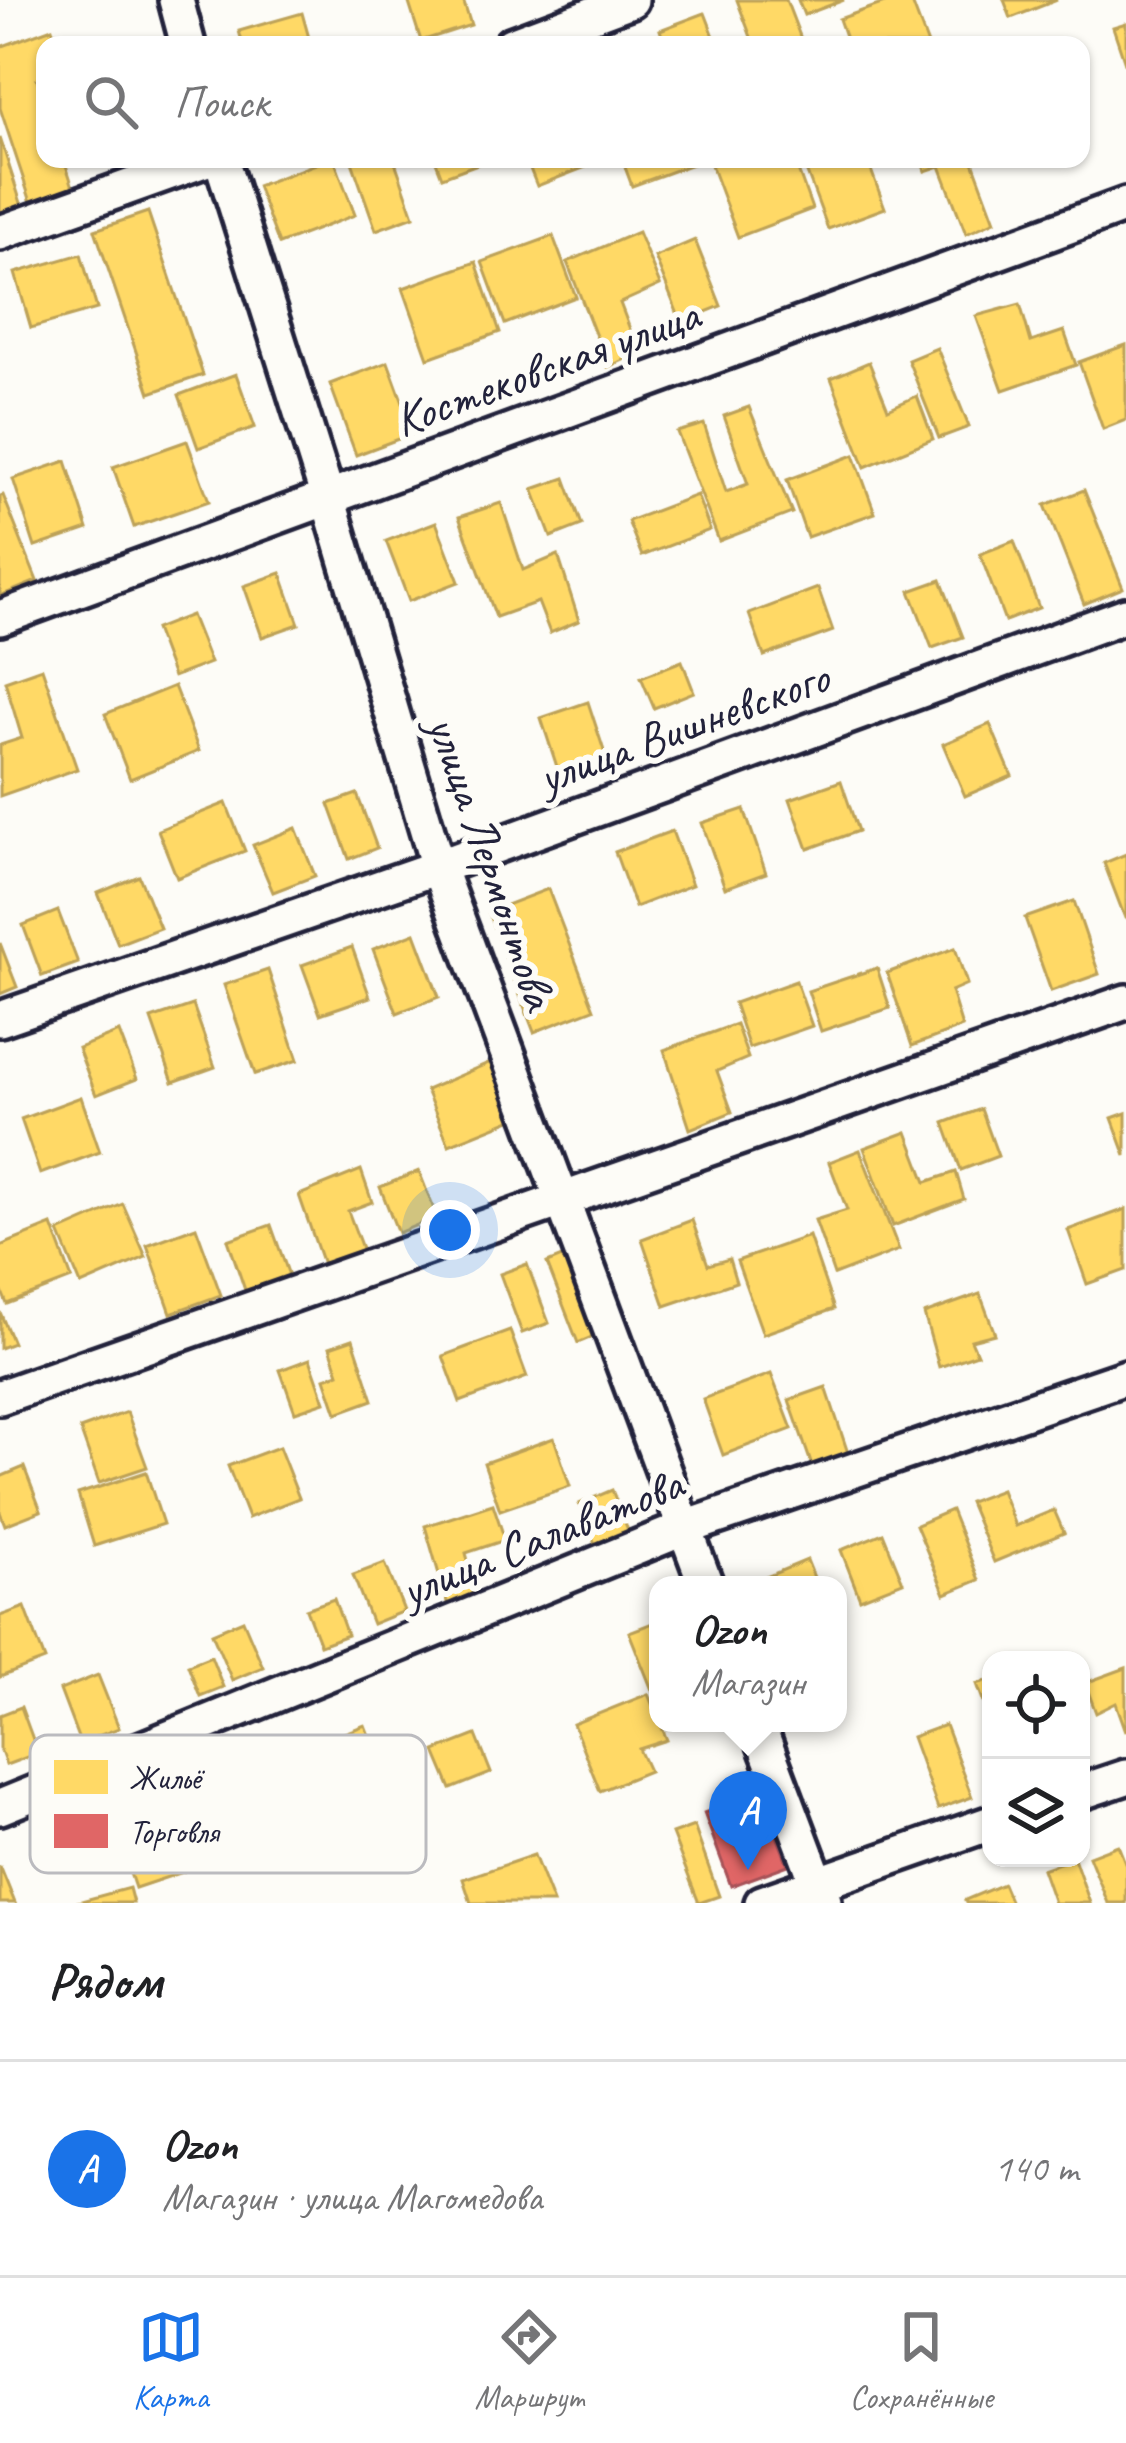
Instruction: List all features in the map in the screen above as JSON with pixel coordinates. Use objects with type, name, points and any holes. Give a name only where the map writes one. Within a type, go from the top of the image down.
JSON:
[{"type":"street","points":[[176,0],[186,36]]},
{"type":"street","points":[[536,36],[632,0]]},
{"type":"street","points":[[0,233],[182,168]]},
{"type":"street","name":"улица Лермонтова","points":[[224,168],[438,867],[703,1576]]},
{"type":"street","name":"Костековская улица","points":[[0,618],[1126,205]]},
{"type":"street","name":"улица Вишневского","points":[[0,1019],[438,867],[1126,616]]},
{"type":"street","points":[[0,1396],[1126,1002]]},
{"type":"street","name":"улица Салаватова","points":[[177,1735],[685,1528],[1126,1377]]},
{"type":"street","points":[[760,1732],[820,1893]]},
{"type":"street","points":[[1090,1789],[1126,1777]]},
{"type":"street","name":"улица Салаватова","points":[[0,1807],[30,1795]]},
{"type":"street","points":[[761,1903],[820,1893],[982,1827]]},
{"type":"building: Жильё","points":[[408,0],[463,0],[471,25],[419,36]]},
{"type":"building: Жильё","points":[[737,0],[786,0],[800,36],[751,36]]},
{"type":"building: Жильё","points":[[798,0],[844,0],[804,15]]},
{"type":"building: Жильё","points":[[893,0],[911,0],[925,36],[845,36],[839,19]]},
{"type":"building: Жильё","points":[[1004,0],[1057,0],[1011,18]]},
{"type":"building: Жильё","points":[[302,13],[308,36],[240,36],[239,31]]},
{"type":"building: Жильё","points":[[705,13],[714,36],[662,36],[660,30]]},
{"type":"building: Жильё","points":[[1126,23],[1126,66],[1113,27]]},
{"type":"building: Жильё","points":[[52,28],[55,36],[36,36],[36,168],[67,168],[73,187],[31,202],[0,108],[0,47]]},
{"type":"building: Жильё","points":[[0,138],[22,206],[0,214]]},
{"type":"building: Жильё","points":[[305,168],[337,168],[355,215],[279,244],[257,186]]},
{"type":"building: Жильё","points":[[354,168],[397,168],[414,216],[376,230]]},
{"type":"building: Жильё","points":[[438,168],[467,168],[442,177]]},
{"type":"building: Жильё","points":[[530,168],[583,168],[537,186]]},
{"type":"building: Жильё","points":[[625,168],[681,168],[632,186]]},
{"type":"building: Жильё","points":[[712,168],[797,168],[812,209],[738,237]]},
{"type":"building: Жильё","points":[[805,168],[870,168],[885,208],[828,229]]},
{"type":"building: Жильё","points":[[941,168],[975,168],[995,221],[966,234]]},
{"type":"building: Жильё","points":[[148,212],[203,375],[150,393],[95,230]]},
{"type":"building: Жильё","points":[[638,232],[660,285],[620,303],[639,353],[608,367],[567,262]]},
{"type":"building: Жильё","points":[[553,236],[576,297],[505,324],[482,262]]},
{"type":"building: Жильё","points":[[695,240],[721,306],[681,322],[655,257]]},
{"type":"building: Жильё","points":[[81,254],[97,309],[31,328],[15,273]]},
{"type":"building: Жильё","points":[[476,262],[500,332],[428,358],[403,288]]},
{"type":"building: Жильё","points":[[1020,304],[1031,342],[1064,331],[1076,365],[1003,390],[976,316]]},
{"type":"building: Жильё","points":[[1126,345],[1126,420],[1103,429],[1079,362]]},
{"type":"building: Жильё","points":[[937,348],[969,427],[939,438],[908,360]]},
{"type":"building: Жильё","points":[[388,362],[414,433],[356,455],[330,384]]},
{"type":"building: Жильё","points":[[869,362],[888,409],[917,396],[933,439],[865,467],[831,378]]},
{"type":"building: Жильё","points":[[236,374],[255,427],[198,448],[179,395]]},
{"type":"building: Жильё","points":[[749,407],[792,513],[719,541],[677,432],[704,424],[726,492],[748,484],[724,416]]},
{"type":"building: Жильё","points":[[187,441],[209,501],[134,527],[113,467]]},
{"type":"building: Жильё","points":[[854,455],[875,513],[807,537],[787,480]]},
{"type":"building: Жильё","points":[[66,461],[88,529],[35,547],[13,479]]},
{"type":"building: Жильё","points":[[565,478],[582,525],[551,537],[533,489]]},
{"type":"building: Жильё","points":[[1084,490],[1123,588],[1084,604],[1045,505]]},
{"type":"building: Жильё","points":[[697,495],[710,530],[642,556],[628,521]]},
{"type":"building: Жильё","points":[[0,496],[37,581],[0,596]]},
{"type":"building: Жильё","points":[[501,503],[523,570],[558,555],[579,621],[550,633],[538,602],[496,617],[459,517]]},
{"type":"building: Жильё","points":[[436,522],[459,582],[409,601],[386,541]]},
{"type":"building: Жильё","points":[[1014,541],[1039,608],[1005,621],[980,554]]},
{"type":"building: Жильё","points":[[281,573],[299,624],[262,637],[244,586]]},
{"type":"building: Жильё","points":[[941,580],[963,637],[932,648],[910,591]]},
{"type":"building: Жильё","points":[[818,588],[833,631],[764,656],[749,614]]},
{"type":"building: Жильё","points":[[191,615],[210,663],[173,677],[155,629]]},
{"type":"building: Жильё","points":[[682,661],[694,692],[654,708],[641,677]]},
{"type":"building: Жильё","points":[[42,668],[77,769],[0,796],[0,745],[22,738],[5,681]]},
{"type":"building: Жильё","points":[[174,686],[199,751],[130,779],[105,714]]},
{"type":"building: Жильё","points":[[588,702],[608,763],[561,779],[541,718]]},
{"type":"building: Жильё","points":[[990,724],[1012,776],[965,796],[943,744]]},
{"type":"building: Жильё","points":[[841,781],[858,831],[808,849],[790,799]]},
{"type":"building: Жильё","points":[[357,794],[377,848],[349,859],[329,804]]},
{"type":"building: Жильё","points":[[226,803],[245,851],[177,878],[158,830]]},
{"type":"building: Жильё","points":[[744,809],[766,873],[725,888],[702,823]]},
{"type":"building: Жильё","points":[[296,828],[315,876],[273,892],[253,845]]},
{"type":"building: Жильё","points":[[672,831],[692,885],[635,907],[615,852]]},
{"type":"building: Жильё","points":[[1126,854],[1126,918],[1125,918],[1104,863]]},
{"type":"building: Жильё","points":[[139,876],[160,928],[118,944],[98,893]]},
{"type":"building: Жильё","points":[[548,889],[594,1009],[534,1032],[488,912]]},
{"type":"building: Жильё","points":[[1074,901],[1099,974],[1051,991],[1025,918]]},
{"type":"building: Жильё","points":[[58,911],[78,963],[42,976],[23,925]]},
{"type":"building: Жильё","points":[[415,933],[439,997],[397,1013],[373,949]]},
{"type":"building: Жильё","points":[[0,943],[17,987],[0,994]]},
{"type":"building: Жильё","points":[[352,947],[370,997],[320,1014],[302,965]]},
{"type":"building: Жильё","points":[[955,948],[967,984],[951,991],[962,1027],[912,1046],[887,973]]},
{"type":"building: Жильё","points":[[877,968],[890,1008],[821,1031],[808,991]]},
{"type":"building: Жильё","points":[[268,970],[298,1060],[255,1074],[224,985]]},
{"type":"building: Жильё","points":[[796,981],[812,1026],[749,1048],[734,1003]]},
{"type":"building: Жильё","points":[[193,1005],[215,1067],[173,1082],[151,1019]]},
{"type":"building: Жильё","points":[[736,1024],[748,1058],[717,1071],[732,1112],[690,1129],[664,1050]]},
{"type":"building: Жильё","points":[[119,1032],[137,1079],[96,1095],[78,1048]]},
{"type":"building: Жильё","points":[[493,1061],[516,1118],[449,1145],[426,1090]]},
{"type":"building: Жильё","points":[[81,1097],[100,1152],[40,1174],[21,1119]]},
{"type":"building: Жильё","points":[[981,1109],[998,1156],[961,1170],[944,1123]]},
{"type":"building: Жильё","points":[[1126,1113],[1126,1156],[1112,1118]]},
{"type":"building: Жильё","points":[[907,1132],[926,1182],[956,1172],[964,1199],[893,1226],[864,1148]]},
{"type":"building: Жильё","points":[[860,1150],[899,1250],[834,1275],[815,1220],[847,1210],[829,1162]]},
{"type":"building: Жильё","points":[[361,1170],[372,1202],[348,1211],[363,1251],[324,1267],[299,1195]]},
{"type":"building: Жильё","points":[[419,1171],[437,1217],[398,1233],[380,1187]]},
{"type":"building: Жильё","points":[[123,1204],[146,1257],[81,1285],[59,1232]]},
{"type":"building: Жильё","points":[[1126,1209],[1126,1270],[1087,1284],[1068,1230]]},
{"type":"building: Жильё","points":[[692,1220],[708,1265],[729,1259],[736,1282],[665,1306],[642,1239]]},
{"type":"building: Жильё","points":[[52,1225],[72,1279],[7,1304],[0,1287],[0,1246]]},
{"type":"building: Жильё","points":[[271,1225],[291,1281],[247,1296],[228,1240]]},
{"type":"building: Жильё","points":[[196,1227],[221,1295],[171,1313],[147,1245]]},
{"type":"building: Жильё","points":[[809,1236],[834,1309],[763,1334],[737,1261]]},
{"type":"building: Жильё","points":[[574,1252],[606,1331],[578,1343],[547,1263]]},
{"type":"building: Жильё","points":[[527,1264],[549,1323],[522,1333],[500,1274]]},
{"type":"building: Жильё","points":[[980,1294],[995,1334],[971,1340],[977,1354],[939,1367],[924,1314]]},
{"type":"building: Жильё","points":[[0,1312],[13,1343],[0,1348]]},
{"type":"building: Жильё","points":[[510,1331],[527,1377],[460,1402],[443,1356]]},
{"type":"building: Жильё","points":[[353,1339],[373,1400],[337,1413],[325,1378],[339,1373],[330,1347]]},
{"type":"building: Жильё","points":[[310,1359],[325,1402],[295,1412],[280,1370]]},
{"type":"building: Жильё","points":[[771,1374],[792,1429],[723,1455],[703,1399]]},
{"type":"building: Жильё","points":[[826,1387],[848,1453],[812,1466],[789,1400]]},
{"type":"building: Жильё","points":[[127,1412],[147,1467],[99,1483],[80,1429]]},
{"type":"building: Жильё","points":[[554,1438],[570,1486],[500,1510],[484,1463]]},
{"type":"building: Жильё","points":[[279,1447],[299,1498],[248,1518],[228,1466]]},
{"type":"building: Жильё","points":[[24,1467],[41,1511],[5,1525],[0,1512],[0,1477]]},
{"type":"building: Жильё","points":[[146,1472],[163,1524],[94,1546],[78,1494]]},
{"type":"building: Жильё","points":[[612,1490],[630,1535],[597,1549],[579,1504]]},
{"type":"building: Жильё","points":[[1001,1490],[1015,1526],[1054,1510],[1064,1533],[994,1562],[969,1502]]},
{"type":"building: Жильё","points":[[493,1504],[505,1540],[466,1553],[478,1599],[449,1609],[425,1526]]},
{"type":"building: Жильё","points":[[951,1510],[979,1580],[945,1594],[916,1525]]},
{"type":"building: Жильё","points":[[883,1533],[903,1582],[860,1599],[841,1550]]},
{"type":"building: Жильё","points":[[807,1560],[813,1576],[768,1576]]},
{"type":"building: Жильё","points":[[385,1563],[404,1611],[372,1624],[353,1575]]},
{"type":"building: Жильё","points":[[334,1599],[347,1635],[320,1645],[306,1609]]},
{"type":"building: Жильё","points":[[25,1607],[45,1660],[0,1677],[0,1616]]},
{"type":"building: Жильё","points":[[243,1620],[263,1667],[232,1680],[212,1633]]},
{"type":"building: Жильё","points":[[649,1624],[649,1682],[629,1632]]},
{"type":"building: Жильё","points":[[211,1656],[223,1687],[200,1696],[188,1665]]},
{"type":"building: Жильё","points":[[1126,1668],[1126,1731],[1116,1703],[1096,1713],[1090,1681]]},
{"type":"building: Жильё","points":[[98,1675],[119,1728],[101,1735],[77,1735],[60,1690]]},
{"type":"building: Жильё","points":[[648,1694],[649,1732],[664,1732],[667,1740],[639,1749],[649,1771],[600,1791],[573,1724]]},
{"type":"building: Жильё","points":[[21,1707],[31,1735],[30,1756],[6,1765],[0,1749],[0,1715]]},
{"type":"building: Жильё","points":[[365,1725],[369,1735],[339,1735]]},
{"type":"building: Жильё","points":[[945,1725],[972,1797],[938,1809],[912,1737]]},
{"type":"building: Жильё","points":[[476,1735],[491,1773],[451,1789],[435,1751]]},
{"type":"building: Жильё","points":[[694,1826],[719,1896],[699,1903],[672,1834]]},
{"type":"building: Жильё","points":[[1118,1845],[1126,1865],[1126,1903],[1108,1903],[1090,1856]]},
{"type":"building: Жильё","points":[[534,1855],[553,1903],[471,1903],[463,1879]]},
{"type":"building: Жильё","points":[[0,1866],[15,1903],[0,1903]]},
{"type":"building: Жильё","points":[[1077,1867],[1090,1903],[1054,1903],[1042,1869]]},
{"type":"building: Жильё","points":[[130,1873],[180,1873],[135,1888]]},
{"type":"building: Жильё","points":[[1003,1884],[1011,1903],[966,1903],[965,1900]]},
{"type":"building: Жильё","points":[[129,1888],[133,1903],[74,1903]]},
{"type":"building: Торговля","points":[[760,1792],[788,1865],[731,1886],[704,1813]]},
{"type":"place","name":"Ozon","points":[[748,1870]]}]
